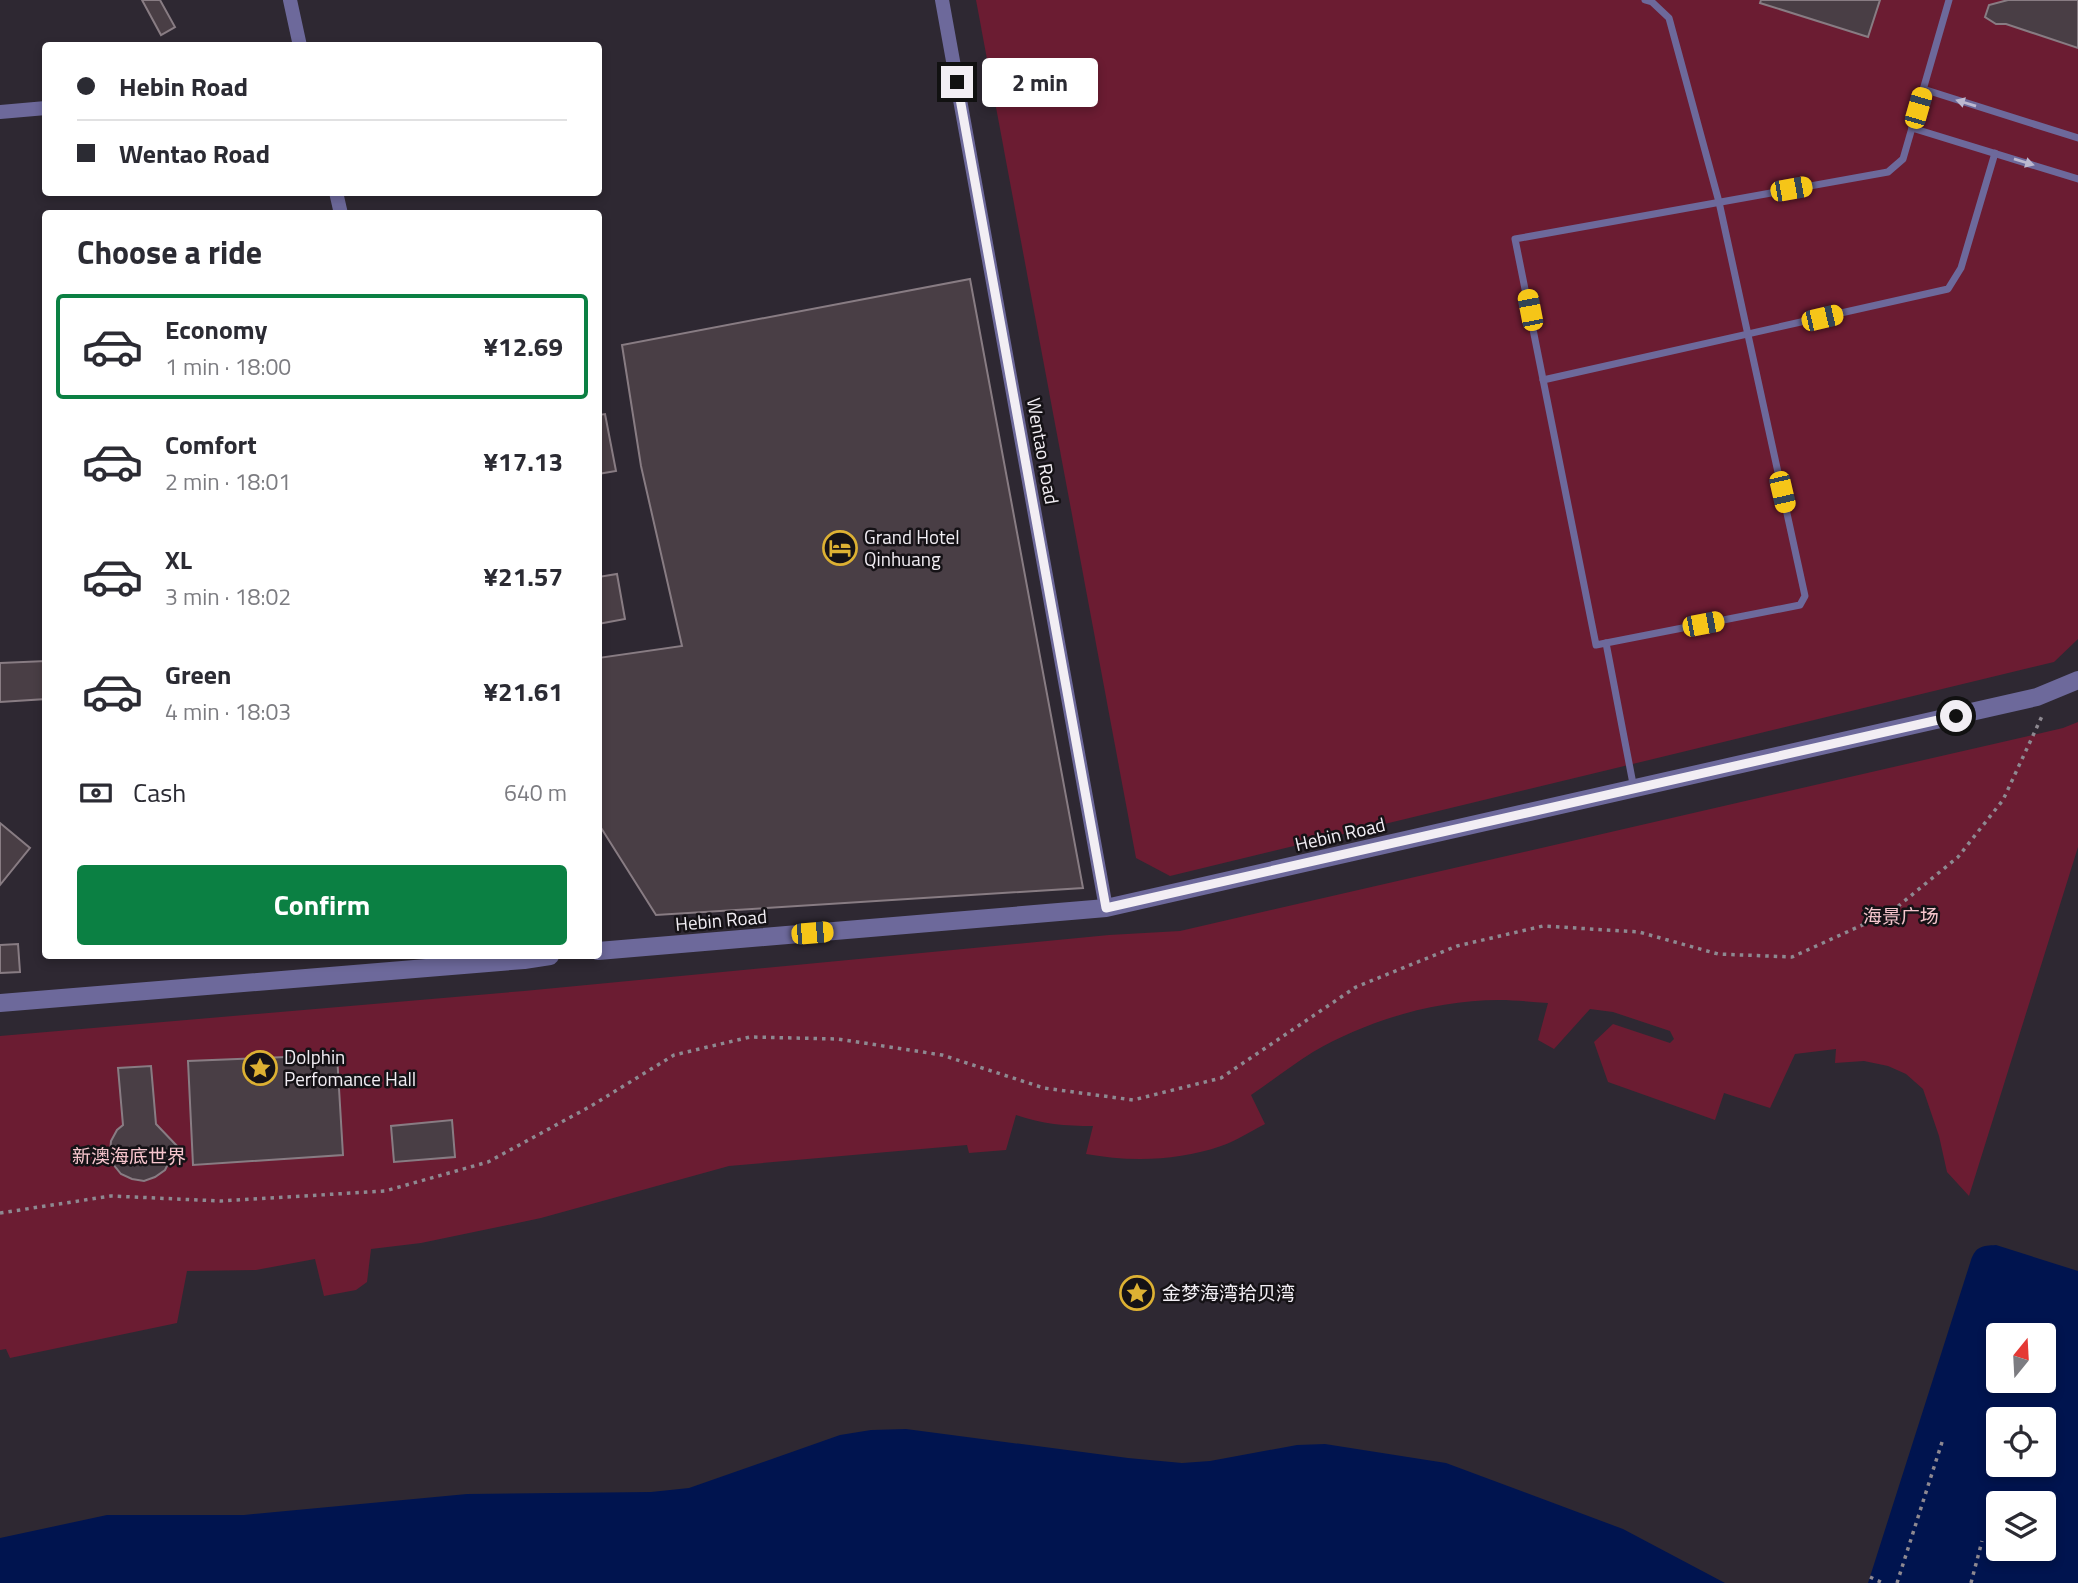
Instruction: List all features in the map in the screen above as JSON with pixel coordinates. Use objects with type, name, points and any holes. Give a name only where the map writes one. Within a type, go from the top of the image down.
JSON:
[{"type":"street","points":[[290,0],[299,42]]},
{"type":"street","name":"Wentao Road","points":[[942,0],[1106,908]]},
{"type":"street","points":[[0,112],[42,108]]},
{"type":"street","name":"Hebin Road","points":[[602,951],[1106,908],[2037,698],[2078,680]]},
{"type":"street","points":[[0,1003],[512,959]]},
{"type":"lane","points":[[1645,0],[1652,2],[1669,18],[1719,202],[1805,596],[1800,605],[1596,645],[1516,239],[1719,202],[1888,172],[1903,159],[1949,0]]},
{"type":"lane","points":[[1923,89],[2078,138]]},
{"type":"lane","points":[[1912,128],[2078,179]]},
{"type":"lane","points":[[1544,380],[1948,289],[1961,268],[1995,153]]},
{"type":"lane","points":[[1606,643],[1634,789]]},
{"type":"path","points":[[0,1213],[111,1196],[221,1201],[385,1191],[488,1162],[591,1106],[674,1055],[750,1037],[838,1039],[942,1055],[1044,1088],[1133,1100],[1222,1078],[1356,987],[1457,946],[1544,926],[1639,932],[1718,954],[1792,957],[1891,912],[1958,857],[2003,800],[2054,690]]},
{"type":"path","points":[[1898,1583],[1943,1439]]},
{"type":"path","points":[[1971,1583],[1982,1541]]},
{"type":"path","points":[[1870,1577],[1883,1583]]},
{"type":"green space","points":[[976,0],[2078,0],[2078,639],[2054,662],[1170,876],[1136,858]]},
{"type":"green space","name":"海景广场","points":[[2078,722],[2078,847],[1969,1196],[1947,1172],[1939,1136],[1923,1089],[1906,1074],[1888,1066],[1864,1061],[1835,1063],[1836,1049],[1795,1054],[1770,1108],[1724,1093],[1715,1120],[1608,1082],[1594,1042],[1613,1024],[1670,1043],[1674,1039],[1670,1031],[1613,1012],[1590,1009],[1554,1049],[1538,1040],[1548,1003],[1475,1001],[1427,1008],[1379,1021],[1313,1052],[1251,1095],[1265,1124],[1205,1151],[1154,1159],[1086,1154],[1093,1126],[1054,1124],[1016,1115],[1006,1150],[969,1153],[967,1145],[729,1166],[541,1218],[421,1243],[371,1249],[367,1282],[356,1290],[324,1296],[315,1259],[256,1270],[187,1271],[177,1323],[10,1358],[6,1349],[0,1350],[0,1036],[524,991],[1109,935],[1180,931],[2063,728]]},
{"type":"shaded area","points":[[1996,1245],[2078,1271],[2078,1583],[1868,1583],[1971,1260],[1977,1249]]},
{"type":"shaded area","points":[[906,1429],[1182,1463],[1210,1461],[1297,1445],[1325,1444],[1446,1463],[1623,1529],[1725,1583],[0,1583],[0,1538],[107,1515],[244,1515],[467,1494],[651,1492],[689,1488],[840,1435],[871,1430]]},
{"type":"building","points":[[142,0],[160,0],[175,27],[161,35]]},
{"type":"building","points":[[1761,0],[1880,0],[1868,37],[1760,3]]},
{"type":"building","points":[[2008,0],[2078,0],[2078,48],[2006,24],[1996,24],[1985,17],[1989,5]]},
{"type":"building","name":"Grand Hotel Qinhuang","points":[[970,279],[1083,888],[656,915],[602,829],[602,657],[682,646],[641,466],[622,345]]},
{"type":"building","points":[[602,414],[605,414],[616,471],[602,473]]},
{"type":"building","points":[[617,574],[625,619],[602,623],[602,576]]},
{"type":"building","points":[[42,661],[42,699],[0,702],[0,663]]},
{"type":"building","points":[[0,823],[30,848],[0,885]]},
{"type":"building","points":[[18,944],[20,972],[0,973],[0,945]]},
{"type":"building","points":[[337,1055],[343,1155],[193,1165],[188,1061]]},
{"type":"building","points":[[151,1066],[156,1124],[177,1146],[165,1170],[144,1181],[121,1174],[113,1164],[110,1153],[111,1141],[123,1125],[118,1068]]},
{"type":"building","points":[[452,1120],[455,1157],[394,1162],[391,1126]]},
{"type":"place","name":"Grand Hotel Qinhuang","points":[[840,548]]},
{"type":"place","name":"Dolphin Perfomance Hall","points":[[260,1068]]},
{"type":"place","name":"金梦海湾拾贝湾","points":[[1137,1293]]},
{"type":"route","points":[[957,82],[1106,908],[1956,716]]},
{"type":"park label","name":"新澳海底世界","points":[[129,1156]]}]
